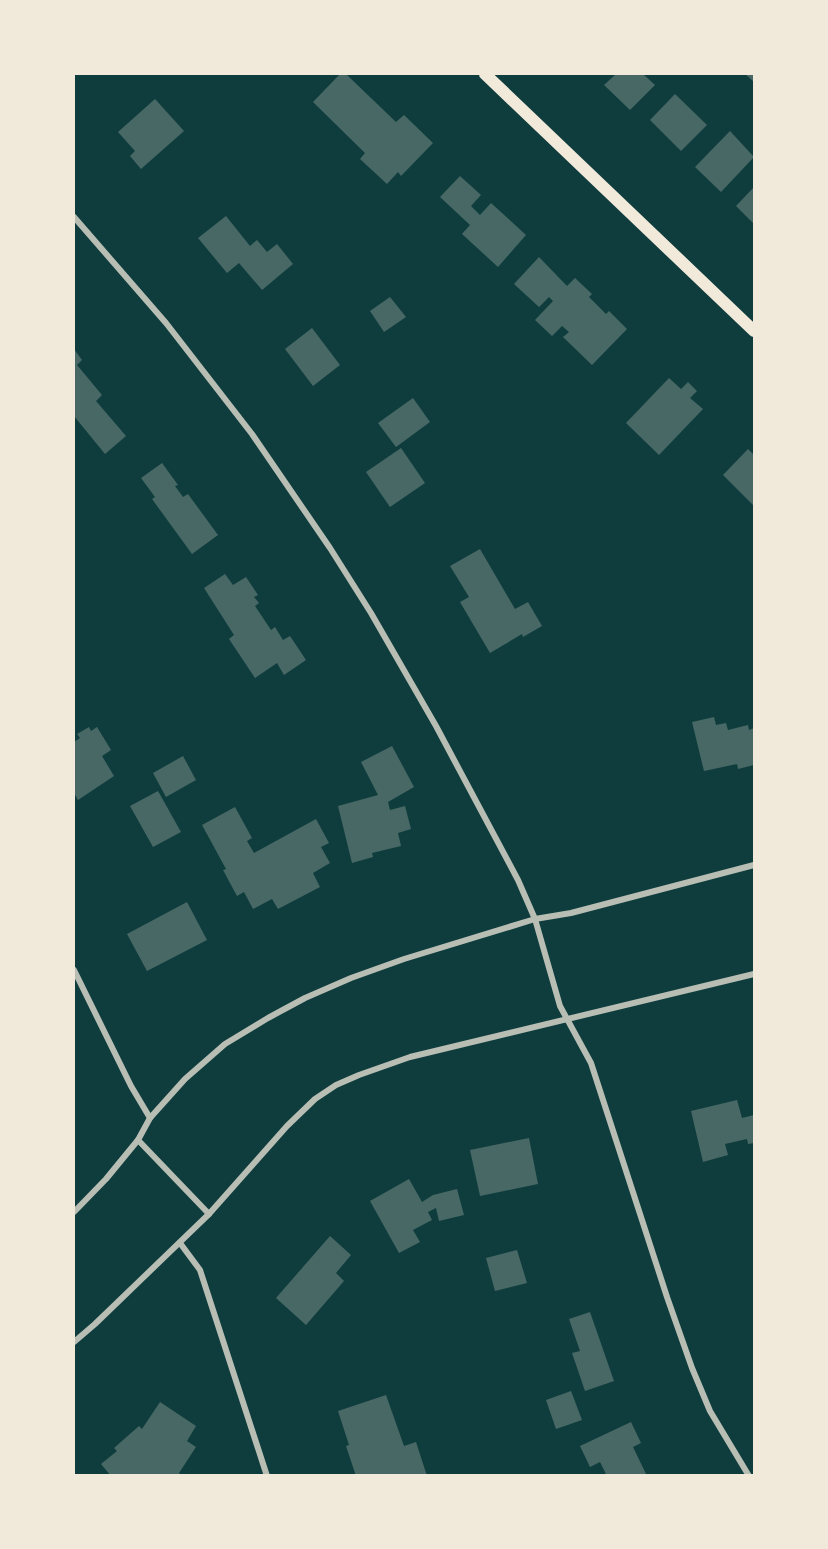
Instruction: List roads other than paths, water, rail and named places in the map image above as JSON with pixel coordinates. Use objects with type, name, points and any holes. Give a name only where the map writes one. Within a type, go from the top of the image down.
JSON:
[{"type":"main road","points":[[485,74],[754,331]]},
{"type":"street","points":[[74,217],[166,323],[217,387],[282,476],[405,669],[518,880],[535,919],[560,1006],[591,1063],[692,1368],[710,1411],[749,1476]]},
{"type":"street","points":[[74,1212],[106,1179],[138,1140],[150,1118],[185,1079],[225,1044],[305,998],[393,963],[535,919],[571,913],[754,865]]},
{"type":"street","points":[[74,970],[131,1086],[150,1118]]},
{"type":"street","points":[[74,1342],[209,1214],[287,1126],[315,1099],[336,1085],[410,1057],[754,974]]},
{"type":"street","points":[[138,1140],[209,1214]]},
{"type":"street","points":[[180,1243],[200,1270],[267,1476]]}]
